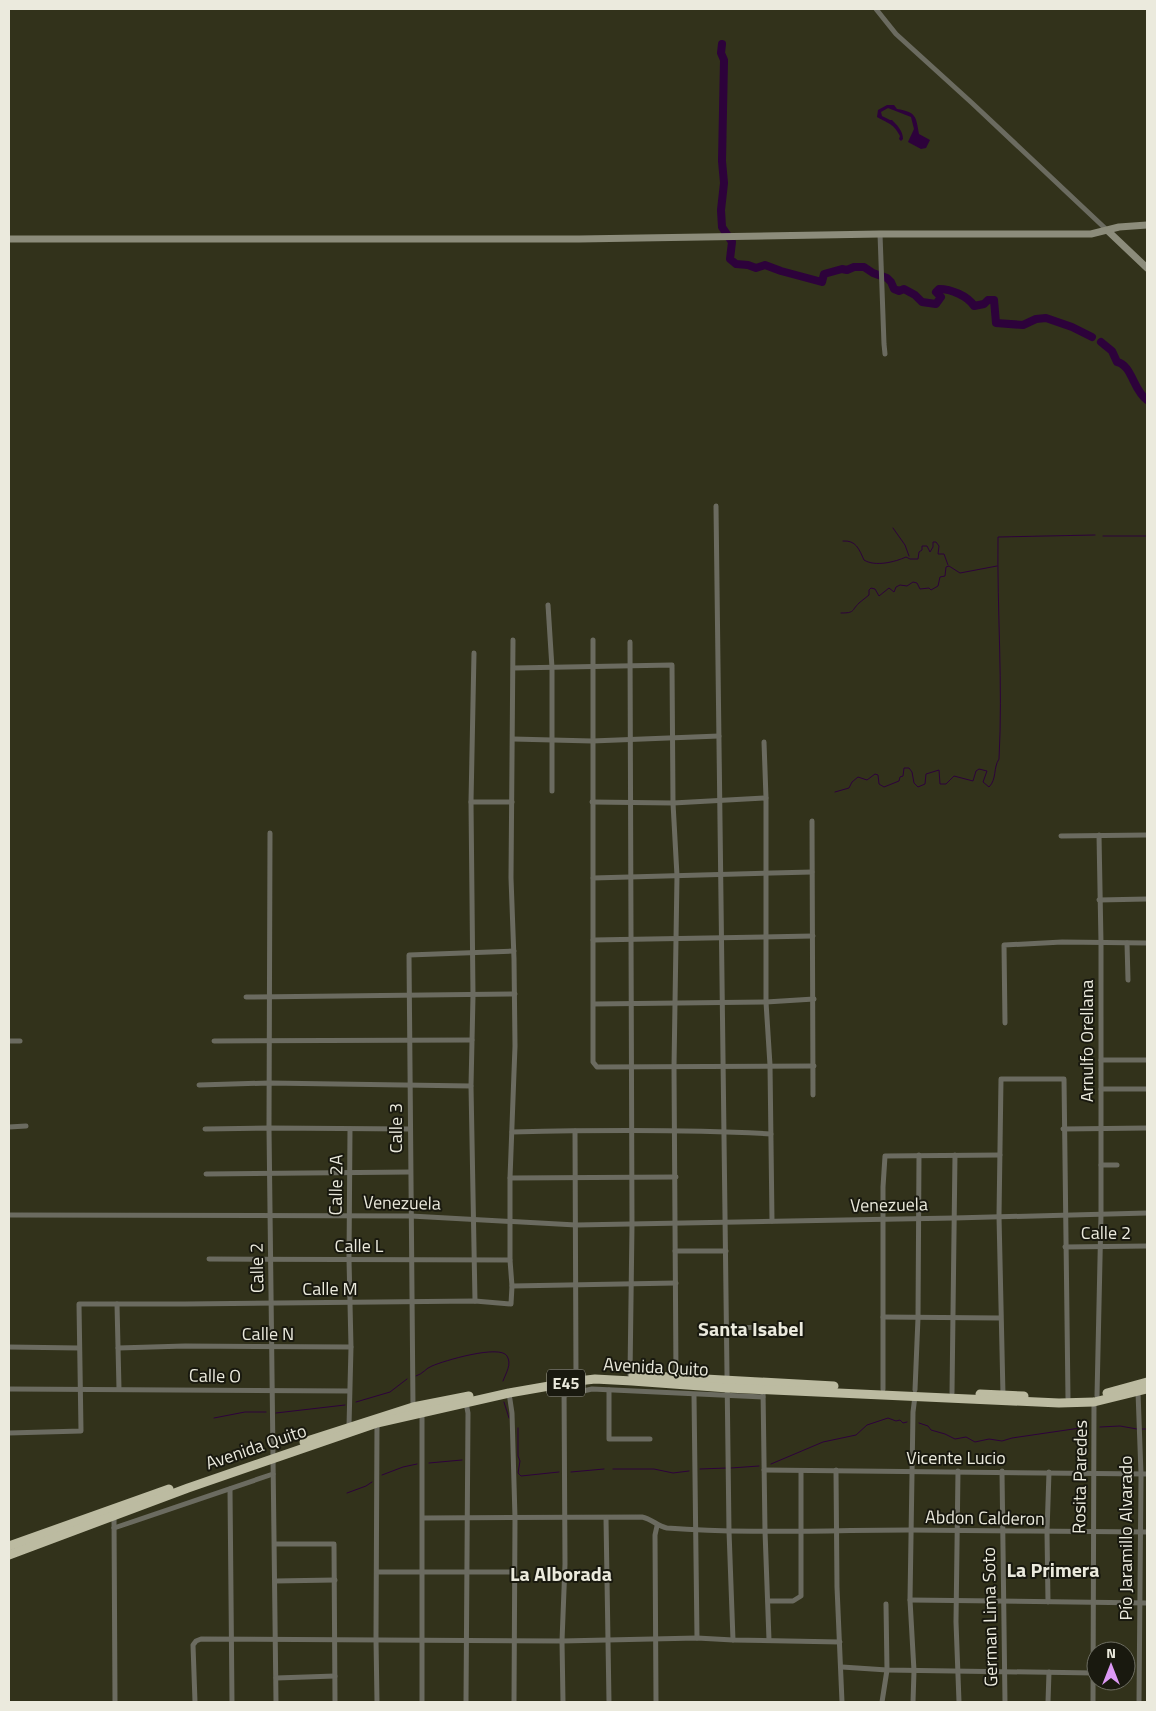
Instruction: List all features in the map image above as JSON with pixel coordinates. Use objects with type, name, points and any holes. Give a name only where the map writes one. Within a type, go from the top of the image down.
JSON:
[{"type":"highway","name":"Avenida Quito","points":[[9,1555],[349,1426],[413,1407],[576,1376],[676,1376],[728,1388],[763,1393],[952,1393],[1096,1399],[1147,1382]]},
{"type":"highway","name":"Avenida Quito","points":[[9,1546],[272,1456],[377,1423],[466,1402],[564,1383],[595,1379],[728,1388],[883,1388],[915,1393],[1059,1404],[1143,1391]]},
{"type":"street","points":[[876,9],[896,34],[1147,268]]},
{"type":"street","points":[[9,239],[579,239],[880,234],[1091,234],[1119,227],[1147,225]]},
{"type":"street","points":[[880,234],[886,354]]},
{"type":"street","points":[[716,506],[729,1531],[733,1640]]},
{"type":"street","points":[[548,605],[552,668],[552,791]]},
{"type":"street","points":[[513,640],[511,878],[515,994],[510,1178],[510,1260],[512,1286],[676,1283]]},
{"type":"street","points":[[593,640],[594,1004],[592,1058],[594,1066],[632,1068],[814,1066]]},
{"type":"street","points":[[630,642],[632,1004],[630,1375]]},
{"type":"street","points":[[474,653],[471,802],[473,1260],[475,1301]]},
{"type":"street","points":[[514,668],[672,665],[673,802],[677,876],[674,1067],[676,1131],[676,1376]]},
{"type":"street","points":[[513,739],[630,740],[719,736]]},
{"type":"street","points":[[764,742],[766,798],[766,1002],[770,1065],[772,1221]]},
{"type":"street","points":[[592,802],[719,801],[766,798]]},
{"type":"street","points":[[471,802],[512,802]]},
{"type":"street","points":[[812,821],[813,1095]]},
{"type":"street","name":"Calle 2","points":[[270,833],[269,1128],[276,1702]]},
{"type":"street","name":"Arnulfo Orellana","points":[[1099,835],[1102,1129],[1100,1246]]},
{"type":"street","points":[[1061,836],[1147,835]]},
{"type":"street","points":[[593,878],[812,872]]},
{"type":"street","points":[[1099,900],[1147,899]]},
{"type":"street","points":[[593,940],[631,941],[813,936]]},
{"type":"street","points":[[1005,1023],[1004,945],[1062,942],[1147,943]]},
{"type":"street","points":[[1128,943],[1128,980]]},
{"type":"street","name":"Calle 3","points":[[413,1407],[409,955],[514,951]]},
{"type":"street","points":[[246,997],[473,996],[515,994]]},
{"type":"street","points":[[594,1004],[766,1002],[814,999]]},
{"type":"street","points":[[214,1041],[472,1040]]},
{"type":"street","points":[[9,1041],[20,1041]]},
{"type":"street","points":[[1101,1060],[1147,1060]]},
{"type":"street","points":[[1002,1395],[999,1216],[1001,1079],[1064,1079],[1064,1216],[1068,1398]]},
{"type":"street","points":[[199,1085],[269,1083],[472,1086]]},
{"type":"street","points":[[1101,1090],[1147,1089]]},
{"type":"street","points":[[9,1127],[26,1126]]},
{"type":"street","name":"Calle 2A","points":[[349,1426],[351,1347],[349,1259],[350,1128]]},
{"type":"street","points":[[1063,1129],[1147,1128]]},
{"type":"street","points":[[205,1129],[410,1129]]},
{"type":"street","points":[[512,1132],[631,1130],[724,1131],[771,1134]]},
{"type":"street","points":[[575,1131],[576,1376]]},
{"type":"street","points":[[913,1702],[914,1671],[910,1600],[913,1412],[918,1318],[919,1155]]},
{"type":"street","points":[[952,1393],[955,1155]]},
{"type":"street","points":[[883,1388],[883,1187],[885,1156],[1000,1155]]},
{"type":"street","points":[[1101,1165],[1116,1165]]},
{"type":"street","points":[[206,1174],[410,1172]]},
{"type":"street","points":[[510,1178],[676,1177]]},
{"type":"street","name":"Venezuela","points":[[9,1215],[411,1216],[576,1225],[632,1225],[1147,1213]]},
{"type":"street","name":"Rosita Paredes","points":[[1094,1641],[1093,1533],[1100,1246]]},
{"type":"street","name":"Calle 2","points":[[1065,1247],[1147,1246]]},
{"type":"street","points":[[675,1251],[726,1251]]},
{"type":"street","name":"Calle L","points":[[209,1259],[510,1260]]},
{"type":"street","name":"Calle M","points":[[79,1348],[79,1304],[475,1301],[511,1304],[512,1286]]},
{"type":"street","points":[[117,1304],[118,1389]]},
{"type":"street","points":[[883,1317],[1000,1318]]},
{"type":"street","points":[[727,1328],[781,1327]]},
{"type":"street","name":"Calle N","points":[[118,1348],[185,1346],[351,1347]]},
{"type":"street","points":[[9,1347],[79,1348],[81,1432],[9,1433]]},
{"type":"street","points":[[563,1702],[564,1383]]},
{"type":"street","points":[[565,1395],[592,1389],[694,1395],[728,1388]]},
{"type":"street","name":"Calle O","points":[[9,1389],[349,1391]]},
{"type":"street","points":[[609,1390],[609,1440],[650,1439]]},
{"type":"street","name":"Pío Jaramillo Alvarado","points":[[1139,1702],[1140,1425],[1143,1391]]},
{"type":"street","points":[[509,1393],[513,1427],[514,1702]]},
{"type":"street","points":[[763,1393],[769,1640]]},
{"type":"street","points":[[694,1395],[696,1638]]},
{"type":"street","points":[[466,1402],[468,1413],[466,1702]]},
{"type":"street","points":[[422,1412],[422,1702]]},
{"type":"street","points":[[377,1423],[377,1702]]},
{"type":"street","name":"Vicente Lucio","points":[[764,1470],[1147,1474]]},
{"type":"street","points":[[836,1470],[837,1587],[842,1667],[842,1702]]},
{"type":"street","points":[[768,1601],[792,1601],[801,1596],[801,1471]]},
{"type":"street","points":[[958,1471],[957,1599],[959,1702]]},
{"type":"street","name":"German Lima Soto","points":[[1002,1472],[1005,1702]]},
{"type":"street","points":[[1048,1602],[1047,1532],[1049,1472]]},
{"type":"street","points":[[114,1528],[273,1474]]},
{"type":"street","points":[[230,1489],[232,1702]]},
{"type":"street","points":[[114,1515],[115,1702]]},
{"type":"street","name":"Abdon Calderon","points":[[423,1518],[643,1518],[653,1521],[657,1526],[729,1531],[1147,1532]]},
{"type":"street","points":[[606,1518],[609,1702]]},
{"type":"street","points":[[656,1702],[655,1535],[657,1526]]},
{"type":"street","points":[[275,1544],[334,1544],[335,1702]]},
{"type":"street","points":[[376,1572],[514,1572]]},
{"type":"street","points":[[275,1581],[335,1580]]},
{"type":"street","points":[[910,1600],[957,1599],[1004,1602],[1147,1603]]},
{"type":"street","points":[[882,1702],[886,1670],[886,1604]]},
{"type":"street","points":[[195,1702],[193,1644],[201,1639],[562,1641],[696,1638],[840,1642]]},
{"type":"street","points":[[842,1667],[914,1671],[1086,1673]]},
{"type":"street","points":[[1048,1672],[1048,1702]]},
{"type":"street","points":[[276,1678],[335,1676]]},
{"type":"shaded area","points":[[887,105],[894,105],[897,109],[912,113],[916,119],[919,134],[930,140],[926,148],[921,149],[908,142],[914,129],[911,117],[888,108],[881,112],[882,116],[892,120],[899,128],[903,136],[901,141],[893,126],[877,117],[878,110]]},
{"type":"waterway","points":[[722,44],[721,53],[724,60],[722,227],[732,242],[730,259],[736,264],[756,268],[765,265],[822,282],[824,274],[842,269],[864,267],[873,273],[887,278],[894,289],[899,291],[904,289],[915,295],[922,302],[936,304],[941,297],[936,292],[939,289],[949,290],[963,296],[974,306],[984,304],[988,300],[994,300],[996,323],[1023,325],[1036,319],[1046,318],[1072,327],[1092,337]]},
{"type":"waterway","points":[[1101,342],[1112,351],[1117,362],[1126,368],[1142,396],[1147,400]]},
{"type":"waterway","points":[[893,528],[905,545],[909,556]]},
{"type":"waterway","points":[[835,792],[849,788],[858,777],[867,780],[875,774],[878,775],[879,784],[884,787],[899,781],[900,777],[903,776],[904,768],[909,768],[912,772],[914,783],[918,787],[925,784],[926,774],[939,770],[940,784],[946,784],[954,776],[973,781],[976,771],[979,769],[987,771],[983,782],[989,787],[993,781],[999,759],[998,537],[1095,535]]},
{"type":"waterway","points":[[1103,536],[1147,536]]},
{"type":"waterway","points":[[843,541],[854,544],[859,549],[864,560],[874,563],[891,562],[906,557],[918,559],[922,546],[927,546],[930,552],[933,542],[936,542],[939,546],[938,554],[944,554],[948,565]]},
{"type":"waterway","points":[[841,613],[852,611],[869,595],[871,588],[875,589],[879,596],[889,588],[894,592],[896,587],[900,585],[907,586],[913,582],[917,583],[920,589],[929,588],[931,590],[938,586],[940,577],[945,576],[946,567],[949,566],[960,573],[997,566]]},
{"type":"waterway","points":[[416,1376],[430,1367],[447,1361],[494,1352],[507,1356],[509,1362],[503,1381]]},
{"type":"waterway","points":[[356,1402],[390,1392],[407,1379]]},
{"type":"waterway","points":[[504,1402],[509,1418]]},
{"type":"waterway","points":[[276,1413],[345,1405]]},
{"type":"waterway","points":[[214,1418],[245,1412],[266,1412]]},
{"type":"waterway","points":[[771,1464],[823,1442],[856,1435],[867,1425],[888,1418],[896,1421],[900,1420],[903,1423],[907,1422]]},
{"type":"waterway","points":[[919,1423],[928,1426],[931,1430],[955,1439],[966,1437],[975,1442],[989,1439],[1002,1441],[1087,1427]]},
{"type":"waterway","points":[[1100,1427],[1120,1426],[1137,1429]]},
{"type":"waterway","points":[[518,1428],[518,1456],[520,1461],[518,1473],[521,1476],[559,1472]]},
{"type":"waterway","points":[[1141,1429],[1147,1429]]},
{"type":"waterway","points":[[429,1463],[462,1460]]},
{"type":"waterway","points":[[382,1475],[417,1464]]},
{"type":"waterway","points":[[731,1468],[759,1466]]},
{"type":"waterway","points":[[700,1469],[727,1468]]},
{"type":"waterway","points":[[571,1472],[604,1469]]},
{"type":"waterway","points":[[613,1469],[654,1469],[673,1473],[689,1471]]},
{"type":"waterway","points":[[347,1493],[372,1482]]},
{"type":"district","name":"Santa Isabel","points":[[751,1329]]},
{"type":"district","name":"La Primera","points":[[1053,1570]]},
{"type":"district","name":"La Alborada","points":[[561,1574]]}]
